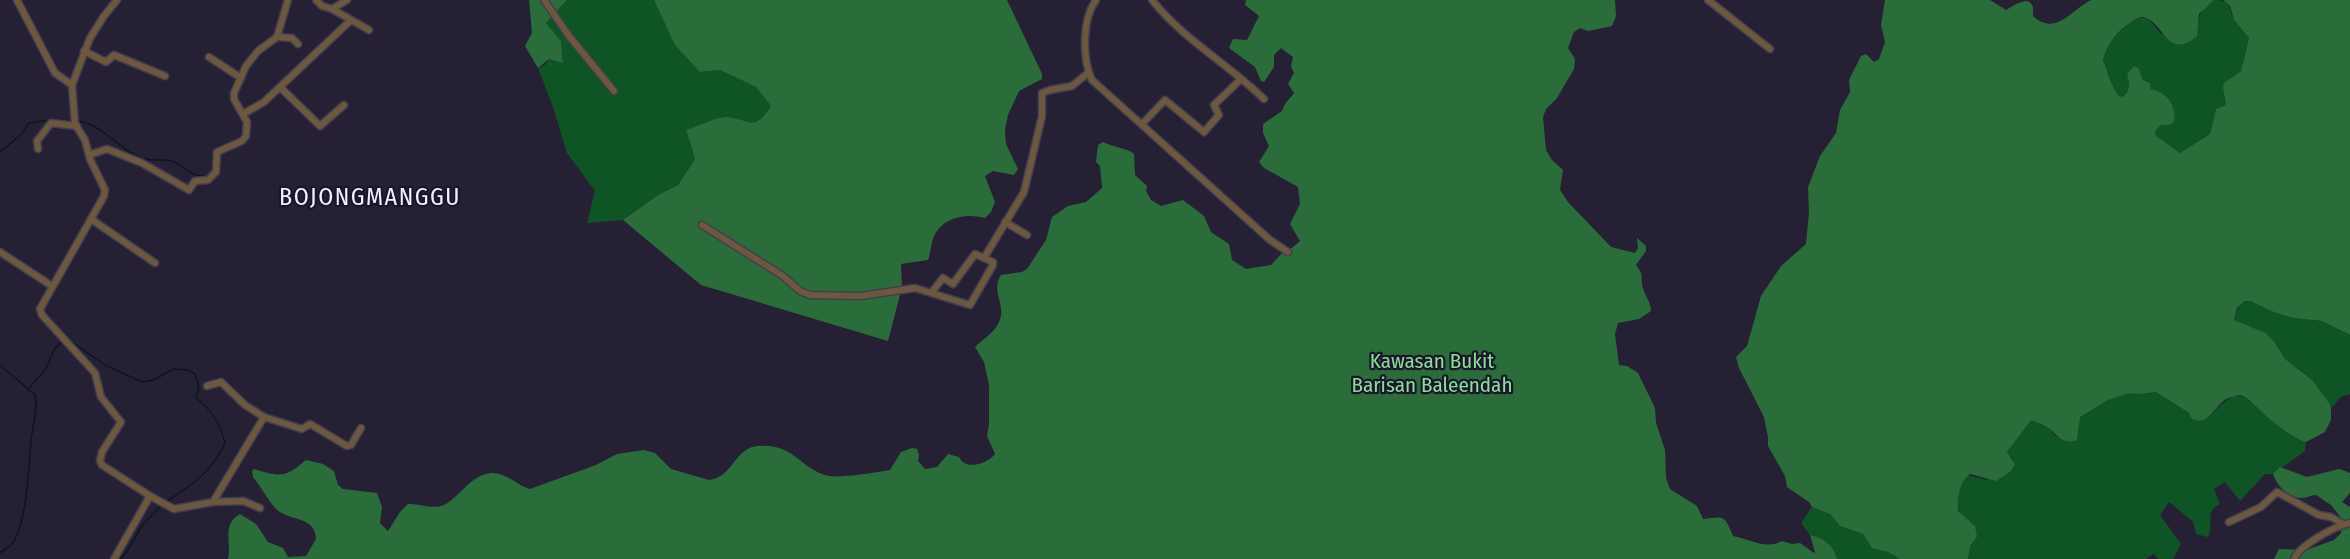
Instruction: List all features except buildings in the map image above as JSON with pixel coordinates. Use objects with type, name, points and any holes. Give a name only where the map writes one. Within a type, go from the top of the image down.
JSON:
[{"type":"street","points":[[17,0],[55,73],[72,85]]},
{"type":"street","points":[[117,0],[95,28],[72,85],[75,122],[85,140],[89,155],[105,190],[103,200],[52,286],[40,312],[60,337],[95,373],[99,381],[101,397],[121,422],[102,452],[100,461],[102,465],[163,504],[181,509],[213,502],[243,501],[260,508]]},
{"type":"street","points":[[89,155],[107,149],[142,164],[189,190],[195,181],[208,180],[216,172],[217,152],[242,141],[246,136],[247,122],[234,99],[238,76],[253,56],[277,37],[288,0]]},
{"type":"street","points":[[316,0],[322,6],[332,9],[369,30]]},
{"type":"street","points":[[332,9],[347,0]]},
{"type":"street","points":[[544,0],[569,36],[614,91]]},
{"type":"street","points":[[1096,0],[1089,15],[1088,25],[1088,72],[1092,80],[1270,240],[1288,252]]},
{"type":"street","points":[[1152,0],[1164,16],[1264,99]]},
{"type":"street","points":[[1708,0],[1770,49]]},
{"type":"street","points":[[243,114],[264,102],[351,20]]},
{"type":"street","points":[[277,37],[292,38],[298,44]]},
{"type":"street","points":[[84,51],[107,62],[114,55],[165,76]]},
{"type":"street","points":[[209,57],[238,76]]},
{"type":"street","points":[[984,258],[1024,192],[1042,116],[1042,93],[1072,86],[1088,72]]},
{"type":"street","points":[[1142,124],[1165,100],[1204,132],[1219,115],[1214,105],[1241,80]]},
{"type":"street","points":[[280,87],[320,126],[344,105]]},
{"type":"street","points":[[38,149],[37,141],[51,123],[75,122]]},
{"type":"street","points":[[91,219],[155,263]]},
{"type":"street","points":[[1005,222],[1027,235]]},
{"type":"street","points":[[702,225],[783,276],[800,291],[810,294],[861,296],[915,288],[970,305],[993,262],[975,254],[952,284],[943,278],[932,292]]},
{"type":"street","points":[[0,252],[52,286]]},
{"type":"street","points":[[207,386],[222,383],[245,405],[264,417],[302,429],[310,424],[347,446],[351,445],[361,428]]},
{"type":"street","points":[[213,502],[264,417]]},
{"type":"street","points":[[2229,522],[2261,507],[2277,492],[2319,515],[2347,523]]},
{"type":"street","points":[[114,559],[150,496]]},
{"type":"street","points":[[2294,559],[2302,547],[2347,523]]},
{"type":"green space","points":[[529,0],[567,0],[546,23],[561,41],[563,63],[549,59],[538,68],[525,46],[532,33]]},
{"type":"green space","points":[[567,0],[654,0],[664,20],[700,72],[720,70],[756,87],[771,106],[756,122],[723,117],[686,131],[695,159],[678,185],[658,195],[623,220],[587,223],[595,191],[567,153],[538,68],[545,65],[549,59],[563,62],[561,41],[546,23]]},
{"type":"green space","points":[[654,0],[1007,0],[1042,74],[1042,79],[1019,91],[1008,115],[1005,130],[1006,144],[1018,169],[1014,175],[993,171],[985,176],[995,202],[991,212],[985,218],[963,216],[943,224],[934,236],[928,260],[901,264],[902,287],[888,341],[701,285],[623,220],[658,195],[678,185],[695,159],[686,130],[722,117],[756,122],[771,106],[756,87],[720,70],[700,72],[675,45]]},
{"type":"green space","name":"Kawasan Bukit Barisan Baleendah","points":[[1246,0],[1615,0],[1616,16],[1612,26],[1588,31],[1580,28],[1574,32],[1568,48],[1575,59],[1574,69],[1557,98],[1546,109],[1543,117],[1546,150],[1552,160],[1563,170],[1560,190],[1568,202],[1611,247],[1635,253],[1638,248],[1637,238],[1646,246],[1646,251],[1636,265],[1641,274],[1651,311],[1639,319],[1618,323],[1615,334],[1619,365],[1627,366],[1638,373],[1655,408],[1656,423],[1665,450],[1666,478],[1670,489],[1697,506],[1703,519],[1722,518],[1733,536],[1764,544],[1782,541],[1792,544],[1800,543],[1814,553],[1810,535],[1815,536],[1830,546],[1837,559],[228,559],[229,529],[234,518],[240,514],[256,524],[268,542],[283,548],[288,557],[306,556],[316,539],[315,531],[307,522],[276,509],[253,477],[252,471],[254,469],[270,474],[287,473],[306,460],[323,464],[334,471],[338,485],[343,489],[377,493],[382,507],[380,523],[388,531],[408,504],[441,506],[483,475],[496,473],[530,489],[596,465],[617,454],[644,450],[655,453],[671,469],[709,480],[723,474],[743,452],[757,446],[781,449],[819,473],[829,476],[890,470],[901,452],[912,448],[917,449],[918,461],[925,469],[937,467],[948,454],[959,457],[966,464],[971,465],[987,461],[995,454],[987,436],[989,385],[984,362],[975,347],[991,333],[999,322],[1001,310],[998,281],[1001,275],[1027,269],[1046,240],[1052,217],[1068,206],[1086,202],[1102,188],[1100,166],[1096,162],[1098,145],[1103,142],[1134,154],[1135,175],[1147,186],[1146,191],[1151,200],[1161,206],[1183,200],[1204,216],[1211,232],[1229,244],[1232,260],[1246,269],[1271,265],[1286,249],[1292,248],[1300,241],[1290,224],[1300,204],[1298,187],[1264,168],[1259,162],[1269,146],[1263,133],[1263,124],[1282,111],[1294,93],[1288,84],[1294,73],[1291,66],[1293,57],[1281,48],[1274,55],[1274,67],[1264,82],[1261,81],[1255,67],[1229,48],[1233,39],[1247,40],[1259,16],[1245,5]]},
{"type":"green space","points":[[1885,0],[1990,0],[2006,10],[2025,1],[2030,2],[2033,7],[2033,16],[2049,24],[2063,20],[2091,0],[2214,0],[2199,14],[2197,36],[2186,43],[2171,42],[2155,24],[2140,17],[2117,34],[2103,60],[2118,95],[2123,97],[2127,92],[2129,83],[2127,74],[2134,66],[2139,69],[2142,79],[2150,83],[2151,89],[2162,93],[2170,101],[2174,110],[2174,122],[2161,125],[2155,135],[2180,153],[2210,134],[2216,109],[2226,105],[2224,83],[2241,71],[2249,38],[2234,20],[2230,6],[2223,0],[2350,0],[2350,335],[2322,321],[2293,318],[2251,301],[2245,301],[2237,308],[2234,320],[2265,333],[2273,340],[2285,359],[2312,380],[2331,408],[2331,420],[2325,432],[2306,442],[2300,440],[2281,428],[2248,399],[2240,395],[2226,399],[2206,418],[2197,420],[2156,392],[2129,393],[2108,400],[2080,417],[2077,440],[2069,442],[2031,420],[2007,452],[2015,464],[2011,471],[1996,481],[1970,474],[1961,486],[1958,511],[1975,526],[1977,537],[1970,546],[1968,559],[1900,559],[1888,552],[1872,548],[1863,534],[1840,526],[1830,514],[1812,507],[1809,502],[1787,487],[1785,476],[1768,446],[1764,417],[1739,368],[1736,357],[1747,346],[1761,296],[1781,266],[1806,244],[1809,212],[1808,187],[1820,156],[1836,133],[1840,110],[1850,92],[1849,80],[1861,56],[1866,54],[1874,62],[1879,59],[1885,42],[1881,25]]},
{"type":"green space","points":[[2214,0],[2225,2],[2229,6],[2233,18],[2249,38],[2241,71],[2232,77],[2223,88],[2226,105],[2216,109],[2210,134],[2180,153],[2155,135],[2161,125],[2169,125],[2148,81],[2127,74],[2128,89],[2123,97],[2117,95],[2103,60],[2117,35],[2140,17],[2150,20],[2161,34],[2197,36],[2202,11]]},
{"type":"green space","points":[[2251,300],[2271,311],[2293,318],[2322,321],[2350,335],[2350,394],[2341,397],[2331,408],[2299,369],[2281,354],[2273,340],[2234,320],[2241,305]]},
{"type":"green space","points":[[2129,392],[2140,394],[2156,392],[2198,421],[2211,415],[2229,399],[2236,396],[2245,397],[2298,439],[2306,442],[2305,451],[2273,474],[2265,474],[2240,501],[2225,482],[2214,489],[2220,504],[2212,511],[2208,537],[2196,534],[2193,522],[2169,502],[2160,515],[2181,544],[2173,559],[2159,559],[2153,554],[2145,559],[1968,559],[1970,546],[1977,537],[1961,515],[1957,501],[1961,485],[1967,475],[1987,480],[2014,461],[2007,452],[2031,419],[2049,428],[2057,437],[2078,434],[2079,417],[2108,400]]},
{"type":"green space","points":[[2280,467],[2307,477],[2339,469],[2350,473],[2350,493],[2342,502],[2350,507],[2350,559],[2274,559],[2279,549],[2306,550],[2334,540],[2341,533],[2342,519],[2331,505],[2316,495],[2297,498],[2284,491],[2273,474]]},
{"type":"green space","points":[[1812,507],[1830,514],[1840,526],[1863,534],[1872,548],[1888,552],[1900,559],[1837,559],[1823,540],[1810,535],[1801,523]]},
{"type":"waterway","points":[[237,77],[231,96],[244,124]]},
{"type":"waterway","points":[[0,152],[22,134],[29,123],[49,120]]},
{"type":"waterway","points":[[54,120],[73,121]]},
{"type":"waterway","points":[[78,121],[94,126],[138,157],[147,160],[170,161],[194,174],[207,176]]},
{"type":"waterway","points":[[211,173],[214,152],[231,142]]},
{"type":"waterway","points":[[66,338],[105,365],[142,382],[153,380],[174,369],[188,370],[195,374],[199,387],[196,398],[215,418],[225,443],[208,469],[193,483],[167,501]]},
{"type":"waterway","points":[[0,365],[28,389],[46,369],[54,350],[62,341]]},
{"type":"waterway","points":[[0,553],[11,545],[21,524],[24,510],[36,405],[35,394],[28,390]]},
{"type":"waterway","points":[[120,559],[143,524],[161,506]]},
{"type":"district","name":"BOJONGMANGGU","points":[[370,197]]}]
